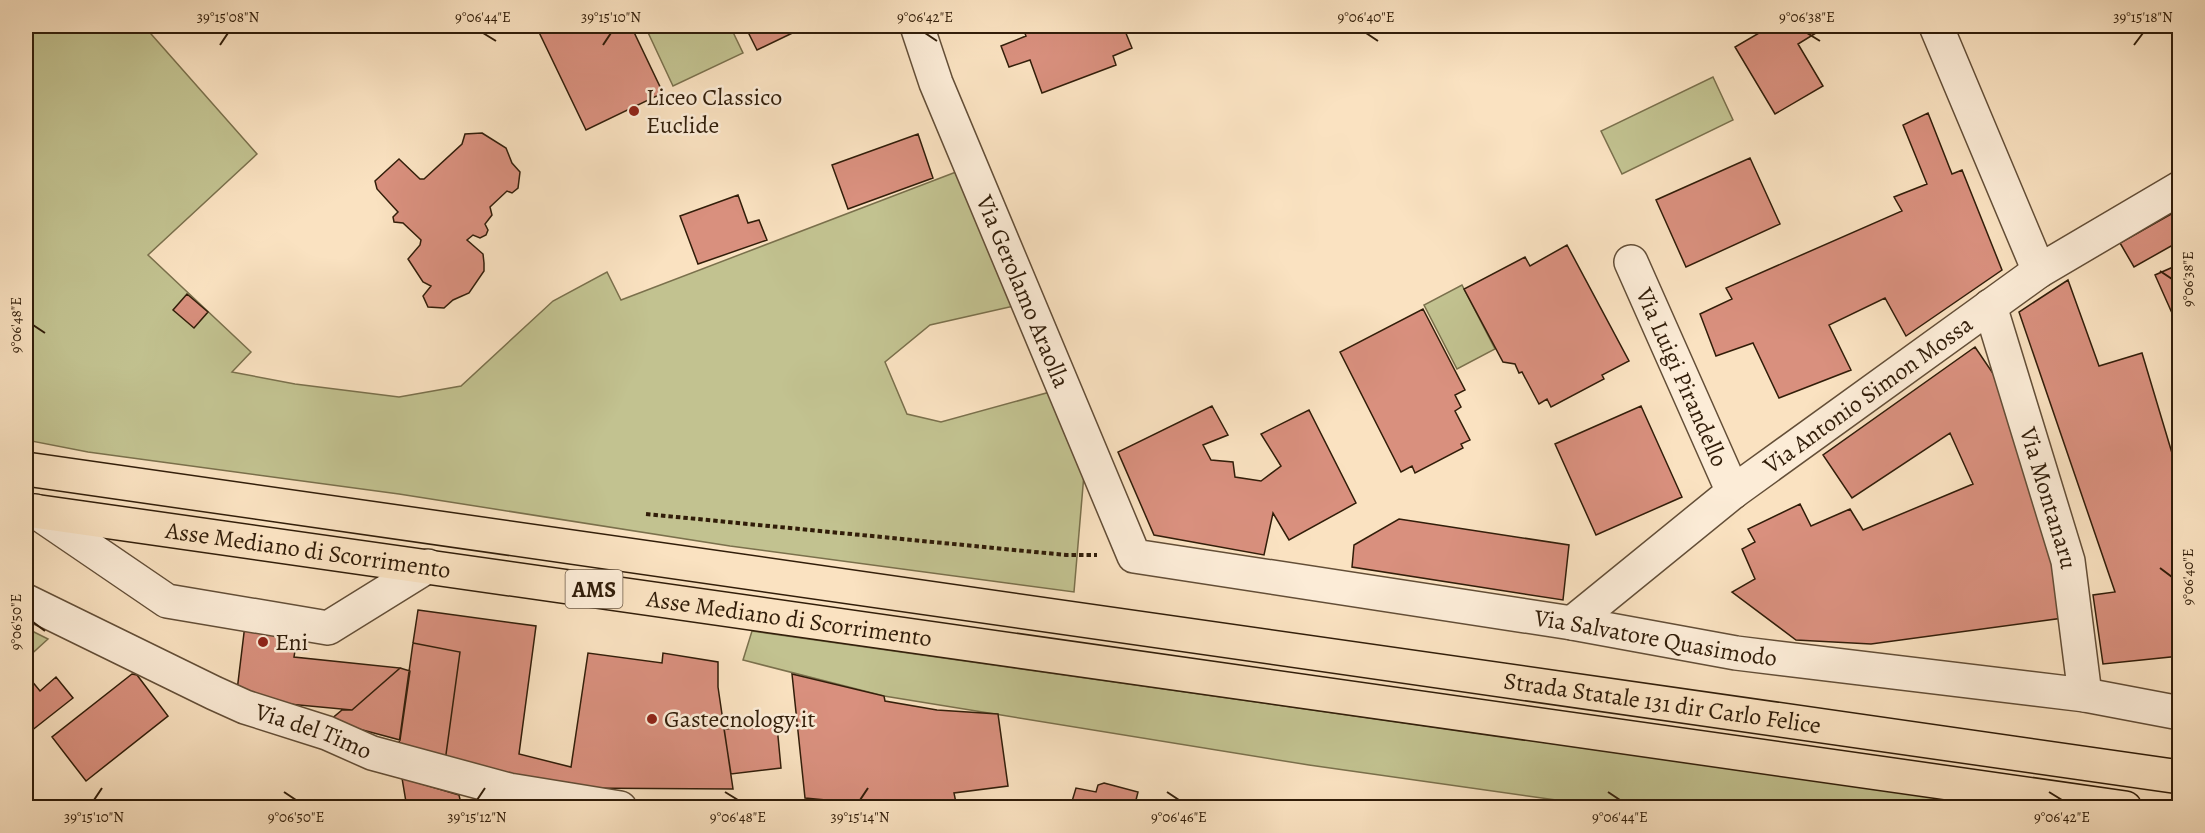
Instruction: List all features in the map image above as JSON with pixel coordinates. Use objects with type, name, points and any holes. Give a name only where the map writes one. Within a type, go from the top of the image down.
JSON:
[{"type":"highway","name":"Asse Mediano di Scorrimento","points":[[26,469],[1147,628]]},
{"type":"highway","name":"Asse Mediano di Scorrimento","points":[[30,511],[1162,669]]},
{"type":"highway","name":"Strada Statale 131 dir Carlo Felice","points":[[1147,628],[2180,777]]},
{"type":"highway","name":"Strada Statale 131 dir Carlo Felice","points":[[1162,669],[2125,807]]},
{"type":"street","name":"Via Gerolamo Araolla","points":[[917,26],[936,83],[1134,556]]},
{"type":"street","points":[[1936,26],[2039,270]]},
{"type":"street","name":"Via Antonio Simon Mossa","points":[[1572,623],[1733,492],[2039,270],[2180,188]]},
{"type":"street","name":"Via Luigi Pirandello","points":[[1632,262],[1733,492]]},
{"type":"street","name":"Via Montanaru","points":[[1990,306],[2068,561],[2085,695]]},
{"type":"street","points":[[30,511],[167,601],[328,628],[428,566]]},
{"type":"street","name":"Via Salvatore Quasimodo","points":[[1134,556],[1572,623],[1736,653],[2085,695],[2180,713]]},
{"type":"street","name":"Via del Timo","points":[[26,602],[224,698],[327,734],[372,753],[509,790],[620,807]]},
{"type":"path","points":[[646,514],[1066,555],[1134,556]]},
{"type":"green space","points":[[26,26],[144,26],[257,154],[148,255],[251,352],[232,372],[295,384],[399,397],[461,386],[553,301],[607,272],[621,300],[956,172],[1014,306],[930,325],[885,362],[907,414],[941,422],[1050,392],[1084,474],[1074,592],[730,546],[399,494],[88,452],[26,440]]},
{"type":"green space","points":[[645,26],[730,26],[743,53],[673,86]]},
{"type":"green space","points":[[1713,77],[1733,120],[1622,174],[1601,131]]},
{"type":"green space","points":[[1462,285],[1495,349],[1457,369],[1424,305]]},
{"type":"green space","points":[[26,628],[48,639],[26,659]]},
{"type":"green space","points":[[752,631],[2003,807],[1606,807],[1309,765],[884,696],[743,660]]},
{"type":"building","points":[[536,26],[631,26],[663,93],[586,130]]},
{"type":"building","points":[[745,26],[807,26],[757,50]]},
{"type":"building","points":[[1022,26],[1123,26],[1132,48],[1113,56],[1116,65],[1042,93],[1030,60],[1009,67],[1001,46],[1026,36]]},
{"type":"building","points":[[1771,26],[1822,26],[1824,28],[1798,44],[1823,86],[1775,114],[1735,47]]},
{"type":"building","points":[[1928,113],[1952,174],[1962,170],[2002,270],[1906,336],[1885,298],[1829,325],[1851,370],[1779,398],[1753,343],[1716,356],[1700,314],[1732,299],[1726,288],[1902,211],[1894,197],[1927,184],[1903,125]]},
{"type":"building","points":[[482,133],[506,148],[512,163],[520,172],[518,188],[512,193],[507,191],[490,207],[492,215],[485,224],[488,230],[486,235],[480,238],[473,235],[467,240],[483,254],[484,263],[484,271],[469,293],[453,300],[444,308],[428,307],[423,296],[431,286],[423,282],[408,259],[420,245],[421,240],[403,223],[394,222],[393,217],[398,212],[377,189],[375,181],[399,159],[420,179],[424,179],[462,144],[465,134]]},
{"type":"building","points":[[918,134],[933,178],[848,209],[832,165]]},
{"type":"building","points":[[1750,158],[1780,224],[1686,267],[1656,200]]},
{"type":"building","points":[[738,195],[748,223],[759,220],[767,240],[698,264],[680,216]]},
{"type":"building","points":[[2180,209],[2180,241],[2134,267],[2120,243]]},
{"type":"building","points":[[1567,245],[1629,361],[1602,375],[1604,379],[1551,407],[1547,399],[1539,404],[1522,372],[1519,373],[1515,364],[1503,362],[1464,289],[1525,257],[1530,266]]},
{"type":"building","points":[[2180,264],[2180,331],[2155,275]]},
{"type":"building","points":[[2068,280],[2099,366],[2142,353],[2175,463],[2180,464],[2180,656],[2103,664],[2093,595],[2115,592],[2019,312]]},
{"type":"building","points":[[187,294],[208,312],[194,328],[173,310]]},
{"type":"building","points":[[1423,309],[1465,390],[1455,395],[1461,407],[1455,411],[1470,440],[1461,444],[1463,448],[1415,473],[1412,466],[1401,472],[1340,352]]},
{"type":"building","points":[[1975,347],[2007,394],[2029,456],[2063,618],[1871,644],[1796,640],[1732,592],[1755,579],[1742,549],[1755,542],[1748,529],[1800,504],[1811,526],[1850,509],[1863,530],[1973,484],[1950,433],[1852,498],[1823,455]]},
{"type":"building","points":[[1212,406],[1228,435],[1203,445],[1211,460],[1233,462],[1235,477],[1261,481],[1281,466],[1261,434],[1309,410],[1356,503],[1289,540],[1273,513],[1264,555],[1154,535],[1118,452]]},
{"type":"building","points":[[1641,406],[1682,497],[1596,535],[1555,444]]},
{"type":"building","points":[[1399,519],[1569,545],[1563,600],[1352,567],[1354,545]]},
{"type":"building","points":[[247,608],[301,614],[294,657],[400,668],[352,710],[236,699]]},
{"type":"building","points":[[418,610],[536,626],[519,754],[571,767],[588,653],[662,663],[663,653],[718,662],[718,687],[733,789],[569,788],[444,769],[460,652],[413,643]]},
{"type":"building","points":[[413,643],[460,652],[444,769],[397,758]]},
{"type":"building","points":[[400,668],[410,671],[400,740],[329,721],[342,710],[352,710]]},
{"type":"building","points":[[26,674],[40,691],[56,677],[73,698],[26,735]]},
{"type":"building","points":[[132,674],[137,675],[168,716],[86,781],[52,737]]},
{"type":"building","points":[[792,674],[884,696],[885,701],[937,710],[998,714],[1008,786],[954,793],[957,808],[932,808],[899,802],[900,807],[805,798]]},
{"type":"building","points":[[777,726],[781,768],[731,774],[724,729]]},
{"type":"building","points":[[402,778],[459,795],[462,808],[407,808]]},
{"type":"building","points":[[1104,783],[1138,792],[1136,800],[1164,808],[1070,808],[1076,788],[1096,792],[1098,785]]},
{"type":"place","name":"Liceo Classico Euclide","points":[[634,111]]},
{"type":"place","name":"Eni","points":[[263,642]]},
{"type":"place","name":"Gastecnology.it","points":[[652,719]]}]
